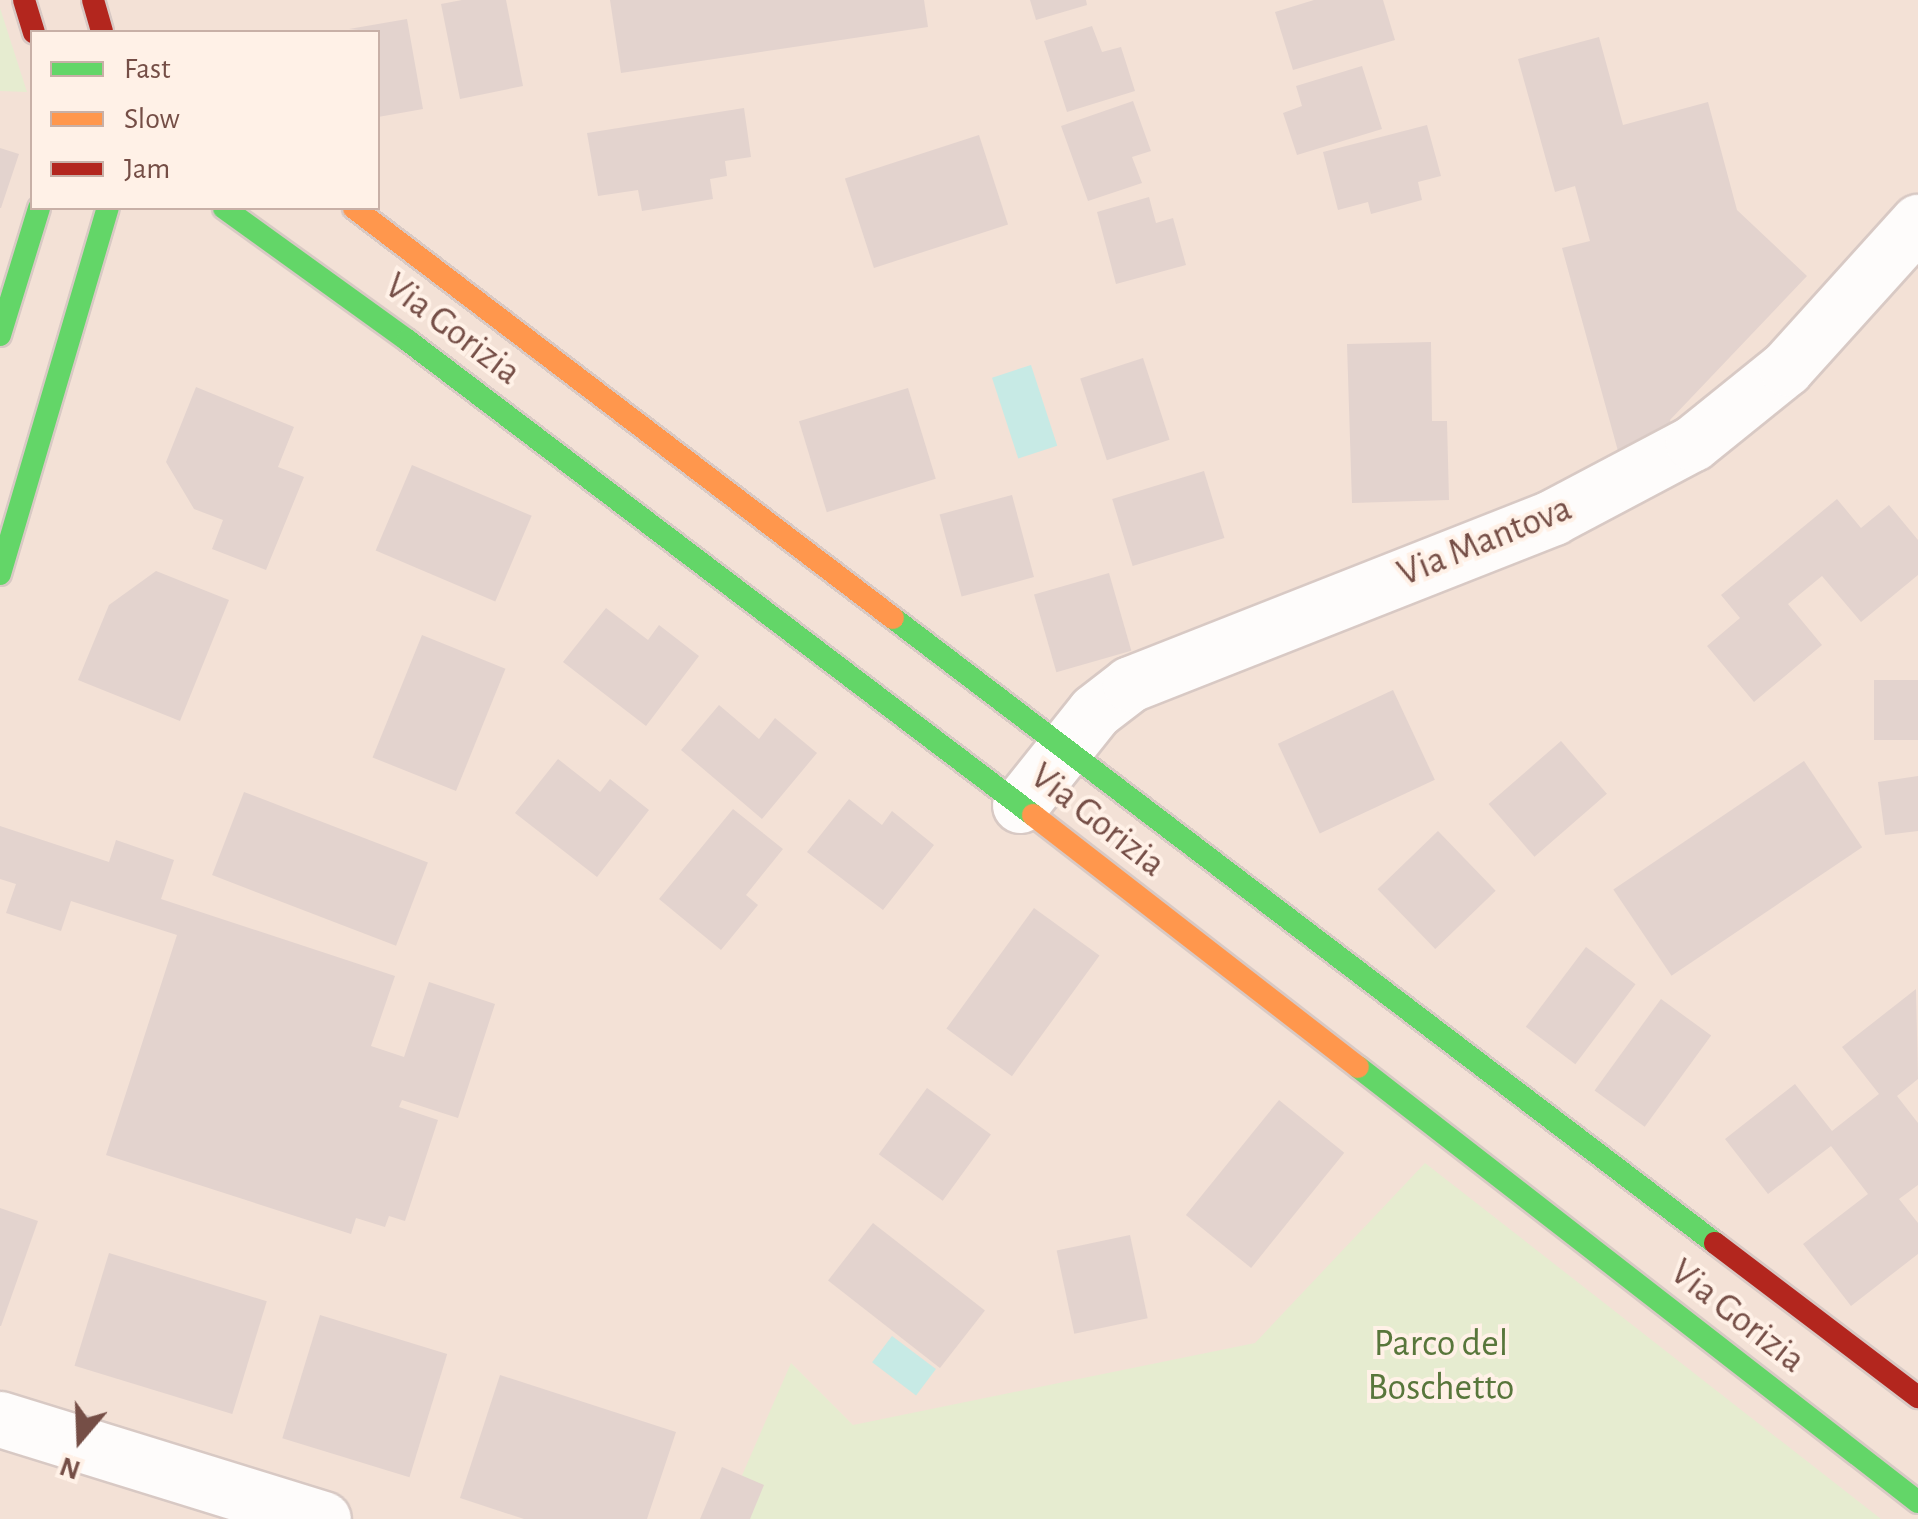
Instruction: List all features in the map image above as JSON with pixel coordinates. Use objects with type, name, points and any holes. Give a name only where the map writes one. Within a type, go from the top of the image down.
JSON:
[{"type":"street","points":[[24,0],[33,30]]},
{"type":"street","points":[[93,0],[101,30]]},
{"type":"street","points":[[0,334],[38,210]]},
{"type":"street","points":[[0,574],[107,210]]},
{"type":"street","name":"Via Gorizia","points":[[227,210],[407,340],[1020,805],[1918,1502]]},
{"type":"street","name":"Via Gorizia","points":[[357,210],[1918,1397]]},
{"type":"street","name":"Via Mantova","points":[[1020,805],[1115,692],[1144,677],[1553,517],[1693,443],[1786,368],[1918,222]]},
{"type":"street","points":[[0,1418],[323,1519]]},
{"type":"shaded area","points":[[0,0],[1918,0],[1918,1519],[0,1519]]},
{"type":"green space","points":[[0,8],[27,92],[0,91]]},
{"type":"green space","name":"Parco del Boschetto","points":[[1425,1163],[1881,1519],[723,1519],[791,1363],[853,1425],[1255,1343]]},
{"type":"water","points":[[1031,365],[1057,446],[1018,459],[992,378]]},
{"type":"water","points":[[892,1336],[936,1369],[916,1395],[872,1362]]},
{"type":"building","points":[[506,0],[523,86],[460,99],[441,4]]},
{"type":"building","points":[[610,0],[924,0],[928,27],[621,73]]},
{"type":"building","points":[[1030,0],[1086,0],[1087,5],[1036,20]]},
{"type":"building","points":[[1314,0],[1383,0],[1395,40],[1293,70],[1275,12]]},
{"type":"building","points":[[407,19],[423,109],[380,117],[380,30],[349,29]]},
{"type":"building","points":[[1092,26],[1102,52],[1121,47],[1135,91],[1067,112],[1044,41]]},
{"type":"building","points":[[1599,37],[1623,125],[1708,102],[1737,210],[1807,276],[1670,420],[1674,436],[1618,451],[1562,248],[1590,241],[1575,186],[1555,192],[1518,59]]},
{"type":"building","points":[[1362,66],[1382,129],[1297,155],[1283,113],[1302,106],[1296,86]]},
{"type":"building","points":[[1133,101],[1151,151],[1132,157],[1142,183],[1088,201],[1061,126]]},
{"type":"building","points":[[744,108],[751,157],[725,161],[727,176],[710,179],[713,199],[642,211],[638,190],[598,196],[587,133]]},
{"type":"building","points":[[1427,125],[1441,176],[1418,182],[1422,200],[1371,214],[1368,202],[1338,210],[1323,152]]},
{"type":"building","points":[[979,135],[1008,224],[874,268],[845,179]]},
{"type":"building","points":[[0,148],[19,154],[1,208],[0,208]]},
{"type":"building","points":[[1149,197],[1156,223],[1173,218],[1186,265],[1116,284],[1097,212]]},
{"type":"building","points":[[1431,342],[1432,421],[1447,421],[1449,500],[1352,503],[1347,344]]},
{"type":"building","points":[[1143,358],[1170,440],[1107,460],[1080,378]]},
{"type":"building","points":[[196,387],[294,427],[278,467],[304,477],[266,570],[212,549],[223,520],[194,509],[166,462]]},
{"type":"building","points":[[908,388],[936,479],[827,512],[799,421]]},
{"type":"building","points":[[412,465],[532,516],[495,601],[376,551]]},
{"type":"building","points":[[1204,471],[1224,538],[1133,566],[1112,499]]},
{"type":"building","points":[[1012,495],[1034,577],[962,597],[940,514]]},
{"type":"building","points":[[1837,499],[1861,528],[1889,505],[1918,540],[1918,575],[1861,622],[1822,576],[1788,604],[1822,645],[1754,702],[1707,646],[1740,618],[1721,595]]},
{"type":"building","points":[[156,571],[229,600],[180,721],[78,680],[109,605]]},
{"type":"building","points":[[1109,573],[1131,651],[1056,672],[1034,594]]},
{"type":"building","points":[[606,608],[648,640],[659,625],[699,656],[646,726],[563,662]]},
{"type":"building","points":[[422,635],[505,669],[456,791],[373,757]]},
{"type":"building","points":[[1874,680],[1918,680],[1918,740],[1874,740]]},
{"type":"building","points":[[1393,690],[1435,780],[1320,833],[1278,744]]},
{"type":"building","points":[[719,705],[759,739],[775,718],[817,753],[762,819],[681,750]]},
{"type":"building","points":[[1561,741],[1607,794],[1534,857],[1489,804]]},
{"type":"building","points":[[558,759],[600,792],[610,779],[649,810],[597,877],[515,813]]},
{"type":"building","points":[[1804,761],[1862,847],[1671,976],[1613,890]]},
{"type":"building","points":[[1918,776],[1918,831],[1885,835],[1878,782]]},
{"type":"building","points":[[244,792],[428,863],[396,946],[212,875]]},
{"type":"building","points":[[849,799],[882,825],[892,811],[934,845],[883,910],[807,852]]},
{"type":"building","points":[[733,809],[783,849],[746,895],[758,905],[721,950],[659,899]]},
{"type":"building","points":[[0,826],[109,862],[116,840],[174,860],[161,899],[395,976],[371,1046],[404,1057],[429,982],[495,1004],[458,1118],[402,1100],[399,1107],[438,1120],[405,1221],[389,1216],[385,1227],[356,1218],[351,1234],[106,1155],[177,935],[71,901],[61,931],[6,913],[16,884],[0,879]]},
{"type":"building","points":[[1438,831],[1496,891],[1435,949],[1378,889]]},
{"type":"building","points":[[1034,908],[1100,956],[1012,1076],[946,1029]]},
{"type":"building","points":[[1586,947],[1636,984],[1575,1064],[1526,1027]]},
{"type":"building","points":[[1916,989],[1918,1079],[1897,1096],[1918,1123],[1918,1185],[1899,1199],[1918,1223],[1918,1254],[1851,1306],[1803,1244],[1868,1194],[1831,1146],[1768,1194],[1725,1139],[1795,1084],[1832,1131],[1879,1094],[1842,1047]]},
{"type":"building","points":[[1661,999],[1711,1035],[1645,1127],[1595,1090]]},
{"type":"building","points":[[927,1088],[991,1134],[943,1201],[879,1154]]},
{"type":"building","points":[[1279,1100],[1344,1153],[1251,1268],[1186,1215]]},
{"type":"building","points":[[0,1208],[38,1221],[1,1326],[0,1326]]},
{"type":"building","points":[[873,1223],[985,1310],[940,1368],[828,1281]]},
{"type":"building","points":[[1130,1235],[1148,1318],[1074,1334],[1057,1251]]},
{"type":"building","points":[[109,1253],[267,1301],[232,1414],[75,1366]]},
{"type":"building","points":[[320,1315],[447,1354],[409,1477],[282,1438]]},
{"type":"building","points":[[500,1375],[676,1432],[647,1519],[524,1519],[460,1498]]},
{"type":"building","points":[[722,1467],[764,1485],[750,1519],[700,1519]]},
{"type":"traffic: fast","points":[[0,335],[38,210]]},
{"type":"traffic: fast","points":[[0,574],[107,210]]},
{"type":"traffic: fast","points":[[227,210],[407,340],[1033,815]]},
{"type":"traffic: fast","points":[[893,618],[1715,1243]]},
{"type":"traffic: fast","points":[[1358,1067],[1918,1502]]},
{"type":"traffic: slow","points":[[357,210],[893,618]]},
{"type":"traffic: slow","points":[[1033,815],[1358,1067]]},
{"type":"traffic: jam","points":[[24,0],[33,30]]},
{"type":"traffic: jam","points":[[93,0],[101,30]]},
{"type":"traffic: jam","points":[[1715,1243],[1918,1397]]}]
